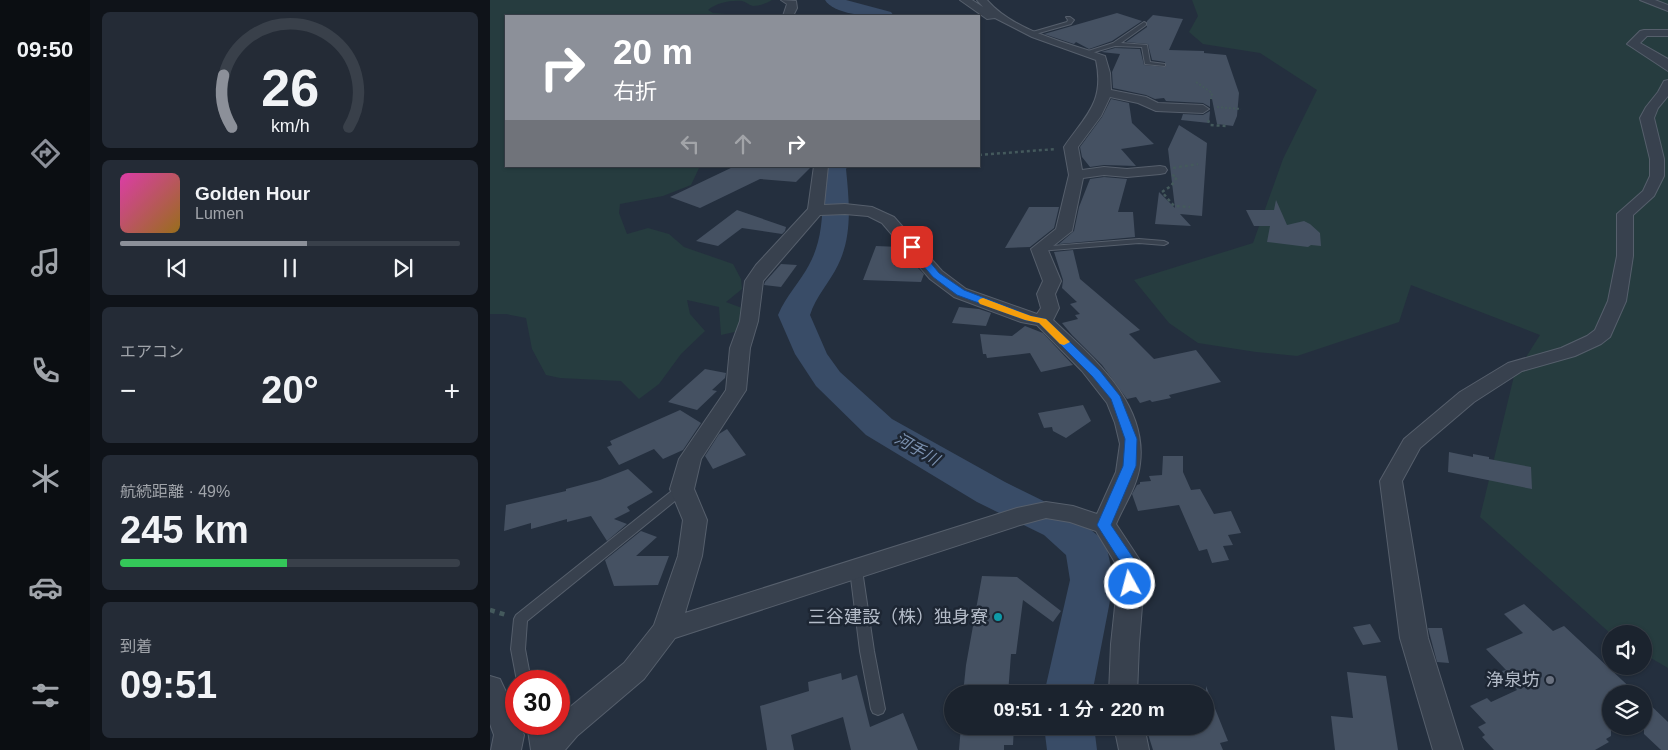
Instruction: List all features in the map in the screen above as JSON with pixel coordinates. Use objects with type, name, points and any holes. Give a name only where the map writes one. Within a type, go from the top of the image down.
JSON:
[{"type":"street","points":[[786,0],[792,3],[788,15]]},
{"type":"street","points":[[965,0],[990,17],[1014,25]]},
{"type":"street","points":[[982,0],[993,12],[1014,25],[1102,58],[1106,74],[1102,107],[1071,149],[1076,175],[1064,231],[1039,249],[1052,281],[1046,294],[1050,308],[1043,321]]},
{"type":"street","points":[[1644,0],[1668,8]]},
{"type":"street","points":[[1668,33],[1644,33],[1633,44],[1664,62],[1668,67]]},
{"type":"street","points":[[1448,750],[1414,638],[1391,481],[1412,444],[1467,397],[1516,367],[1568,352],[1594,340],[1603,333],[1618,301],[1625,256],[1625,214],[1649,193],[1657,176],[1657,160],[1647,118],[1652,107],[1664,93],[1668,84]]},
{"type":"street","points":[[1104,92],[1142,100],[1156,107],[1209,108]]},
{"type":"street","points":[[821,167],[822,210]]},
{"type":"street","points":[[1076,175],[1104,171],[1127,174],[1160,170]]},
{"type":"street","points":[[546,750],[567,727],[634,671],[666,630],[690,556],[695,520],[682,489],[690,459],[736,390],[740,348],[749,322],[754,282],[762,269],[822,210],[845,209],[872,212],[888,220],[936,275],[960,293],[1028,318],[1043,321],[1096,374],[1116,399],[1131,439],[1130,466],[1104,525]]},
{"type":"street","points":[[666,630],[1017,517],[1046,510],[1073,514],[1104,525],[1132,568],[1123,685]]},
{"type":"street","points":[[490,688],[510,735],[506,750]]},
{"type":"street","points":[[1131,735],[1134,750]]},
{"type":"lane","points":[[1032,33],[1069,23],[1071,20],[1068,18]]},
{"type":"lane","points":[[1088,52],[1115,44],[1144,24]]},
{"type":"lane","points":[[1115,44],[1145,46],[1147,63],[1163,66]]},
{"type":"lane","points":[[1039,249],[1123,242],[1164,242]]},
{"type":"lane","points":[[522,670],[518,649],[521,619],[682,489]]},
{"type":"lane","points":[[856,570],[867,651],[878,708]]},
{"type":"lane","points":[[536,735],[539,750]]},
{"type":"path","points":[[1226,126],[1210,125],[1209,108],[1241,108]]},
{"type":"path","points":[[980,155],[1071,149]]},
{"type":"path","points":[[1160,170],[1198,164]]},
{"type":"path","points":[[1160,170],[1176,177],[1171,186],[1162,192],[1166,198],[1174,206],[1190,208]]},
{"type":"green space","points":[[490,0],[772,0],[753,6],[742,1],[729,2],[719,4],[708,10],[713,13],[741,15],[505,15],[505,167],[700,167],[691,185],[663,196],[620,204],[619,213],[627,234],[648,228],[669,234],[684,247],[733,264],[741,279],[742,289],[726,302],[742,308],[739,331],[721,335],[719,307],[687,300],[690,314],[705,331],[681,354],[659,384],[639,399],[621,381],[560,378],[546,375],[532,349],[526,318],[506,314],[490,314]]},
{"type":"green space","points":[[1192,0],[1668,0],[1668,668],[1652,659],[1652,625],[1602,626],[1480,517],[1514,376],[1540,335],[1411,285],[1399,322],[1297,356],[1256,352],[1198,343],[1169,323],[1134,280],[1253,243],[1283,159],[1317,90],[1260,53],[1203,44],[1189,32],[1198,16]]},
{"type":"building","points":[[1117,13],[1142,21],[1112,41],[1089,49],[1076,42],[1074,44],[1044,34]]},
{"type":"building","points":[[1153,15],[1183,19],[1169,50],[1204,51],[1204,53],[1226,55],[1239,93],[1237,116],[1233,126],[1217,124],[1212,99],[1210,99],[1210,107],[1203,103],[1166,101],[1164,98],[1155,99],[1146,95],[1113,88],[1112,72],[1120,54],[1101,52],[1115,48],[1140,49],[1144,65],[1166,67],[1165,62],[1152,60],[1148,44],[1126,42],[1147,27],[1147,21]]},
{"type":"building","points":[[1111,99],[1129,103],[1132,123],[1154,144],[1121,149],[1136,166],[1104,165],[1090,167],[1082,157],[1080,147],[1102,117]]},
{"type":"building","points":[[1210,111],[1209,123],[1181,120],[1183,114],[1203,115]]},
{"type":"building","points":[[1179,125],[1207,143],[1202,216],[1180,214],[1191,226],[1155,224],[1159,192],[1175,208],[1168,149]]},
{"type":"building","points":[[733,167],[811,167],[796,182],[760,179],[700,208],[670,197]]},
{"type":"building","points":[[1104,177],[1127,179],[1118,212],[1133,212],[1135,237],[1059,244],[1074,231],[1079,207],[1090,179]]},
{"type":"building","points":[[1276,200],[1287,225],[1304,221],[1310,224],[1320,233],[1321,246],[1311,245],[1308,247],[1267,242],[1270,226],[1254,226],[1246,210],[1274,210]]},
{"type":"building","points":[[1029,207],[1059,207],[1054,228],[1030,247],[1005,248]]},
{"type":"building","points":[[737,210],[786,227],[785,231],[782,234],[742,228],[718,246],[696,241]]},
{"type":"building","points":[[876,246],[900,247],[894,266],[917,267],[924,274],[921,282],[863,280]]},
{"type":"building","points":[[1073,250],[1080,279],[1140,330],[1129,334],[1154,359],[1196,350],[1221,382],[1169,395],[1171,398],[1152,402],[1150,400],[1140,403],[1136,397],[1127,399],[1102,365],[1062,323],[1078,319],[1075,315],[1080,314],[1070,304],[1077,302],[1062,288],[1063,280],[1054,252]]},
{"type":"building","points":[[781,264],[797,265],[781,287],[764,285],[765,282]]},
{"type":"building","points":[[959,307],[979,309],[991,313],[986,326],[952,323]]},
{"type":"building","points":[[1025,326],[1043,333],[1073,365],[1041,372],[1030,353],[987,358],[986,354],[983,354],[980,334],[1012,336]]},
{"type":"building","points":[[705,369],[726,373],[725,378],[712,390],[717,391],[697,410],[668,402]]},
{"type":"building","points":[[1083,405],[1091,421],[1066,438],[1053,431],[1052,427],[1044,428],[1038,413]]},
{"type":"building","points":[[680,410],[701,423],[683,450],[663,459],[654,449],[619,465],[607,447],[612,445],[610,441]]},
{"type":"building","points":[[727,429],[746,455],[713,469],[705,456],[719,434]]},
{"type":"building","points":[[1449,452],[1473,457],[1473,454],[1531,467],[1532,489],[1448,472]]},
{"type":"building","points":[[1163,456],[1183,456],[1183,472],[1191,490],[1200,489],[1214,514],[1231,511],[1241,533],[1228,535],[1233,545],[1223,546],[1229,560],[1212,563],[1207,549],[1199,551],[1179,505],[1138,511],[1132,494],[1140,482],[1151,481],[1149,476],[1162,475]]},
{"type":"building","points":[[628,469],[653,492],[627,507],[630,511],[614,519],[627,524],[607,541],[591,516],[567,522],[567,519],[531,529],[531,523],[504,531],[506,505],[566,491],[566,489],[600,480]]},
{"type":"building","points":[[641,531],[657,537],[636,556],[669,556],[658,585],[614,586],[605,560]]},
{"type":"building","name":"三谷建設（株）独身寮","points":[[982,576],[1017,577],[1061,611],[1053,622],[1023,600],[1016,654],[1011,654],[1009,685],[964,685]]},
{"type":"building","points":[[1524,604],[1553,631],[1564,626],[1602,661],[1602,675],[1617,675],[1627,685],[1602,685],[1602,735],[1611,735],[1606,739],[1609,742],[1595,750],[1494,750],[1482,737],[1485,735],[1478,727],[1486,723],[1470,706],[1487,698],[1491,702],[1517,690],[1502,671],[1506,670],[1486,649],[1523,633],[1504,614]]},
{"type":"building","points":[[1370,624],[1381,642],[1363,645],[1353,627]]},
{"type":"building","points":[[1428,628],[1442,628],[1449,663],[1437,662]]},
{"type":"building","points":[[1347,672],[1386,676],[1398,750],[1335,750],[1331,716],[1353,718]]},
{"type":"building","points":[[841,673],[842,680],[857,675],[870,727],[903,713],[918,750],[851,750],[843,717],[791,735],[794,750],[767,750],[760,706],[809,691],[808,682]]},
{"type":"building","points":[[1214,706],[1228,741],[1220,743],[1223,750],[1153,750],[1148,735],[1214,735]]},
{"type":"building","points":[[1652,707],[1668,722],[1668,750],[1661,750],[1645,735],[1652,735]]},
{"type":"building","points":[[960,735],[1014,735],[1013,745],[1004,745],[1004,750],[959,750]]},
{"type":"waterway","name":"河手川","points":[[833,0],[843,5],[881,15]]},
{"type":"waterway","name":"河手川","points":[[835,167],[835,225],[831,247],[824,265],[801,300],[794,315],[811,354],[828,379],[879,427],[991,492],[1058,525],[1086,549],[1092,580],[1070,685]]},
{"type":"waterway","name":"河手川","points":[[1070,735],[1072,750]]},
{"type":"slow traffic","points":[[983,301],[1028,318],[1043,321],[1064,342]]},
{"type":"place","name":"三谷建設（株）独身寮","points":[[998,617]]},
{"type":"place","name":"浄泉坊","points":[[1550,680]]},
{"type":"route","points":[[912,247],[936,275],[960,293],[1028,318],[1043,321],[1096,374],[1116,399],[1131,439],[1130,466],[1104,525],[1132,568],[1130,584]]}]
